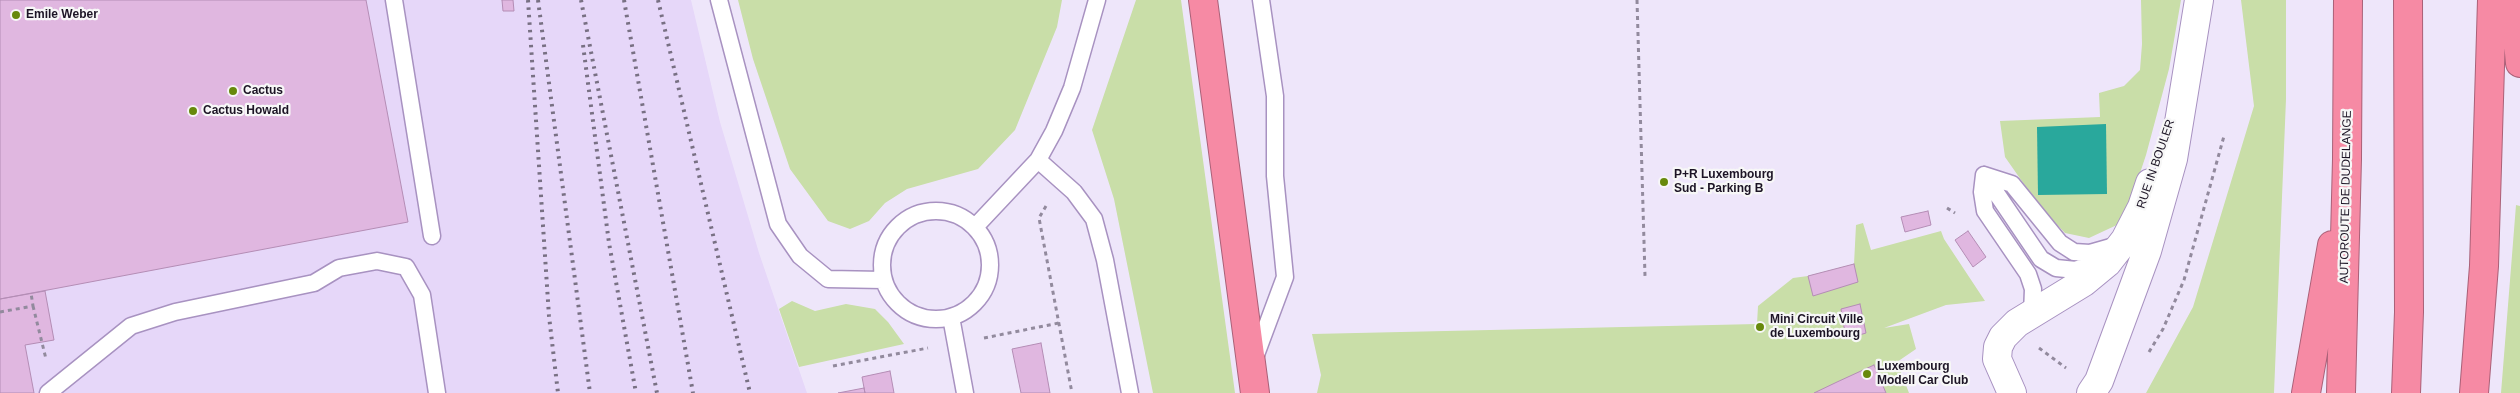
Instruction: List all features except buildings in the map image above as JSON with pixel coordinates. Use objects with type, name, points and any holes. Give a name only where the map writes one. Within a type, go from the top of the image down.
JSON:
[{"type":"highway","points":[[1203,0],[1255,393]]},
{"type":"highway","name":"AUTOROUTE DE DUDELANGE","points":[[2341,393],[2347,160],[2348,0]]},
{"type":"highway","points":[[2406,393],[2409,312],[2408,0]]},
{"type":"highway","points":[[2474,393],[2484,266],[2492,0]]},
{"type":"highway","points":[[2514,0],[2520,63]]},
{"type":"highway","points":[[2306,393],[2347,160]]},
{"type":"street","name":"RUE IN BOULER","points":[[2091,393],[2099,381],[2147,251],[2173,158],[2199,0]]},
{"type":"street","name":"RUE IN BOULER","points":[[2012,393],[1997,359],[1998,347],[2003,338],[2017,323],[2084,282],[2107,263],[2124,240],[2142,207],[2186,80]]},
{"type":"lane","points":[[394,0],[432,236]]},
{"type":"lane","points":[[719,0],[778,224],[800,256],[828,279],[883,280]]},
{"type":"lane","points":[[976,227],[1038,160],[1072,88],[1097,0]]},
{"type":"lane","points":[[1252,366],[1285,277],[1275,176],[1275,96],[1261,0]]},
{"type":"lane","points":[[1038,160],[1074,192],[1094,219],[1105,260],[1130,393]]},
{"type":"lane","points":[[1984,175],[2012,184],[2060,242],[2074,252],[2090,253],[2106,250],[2124,240]]},
{"type":"lane","points":[[1984,175],[2041,259],[2056,268],[2076,270],[2095,264],[2124,240]]},
{"type":"lane","points":[[1984,175],[1982,192],[1985,211],[2028,274],[2034,289],[2032,314]]},
{"type":"lane","points":[[937,210],[952,212],[966,218],[976,227],[984,240],[989,256],[989,273],[984,289],[974,303],[961,313],[951,317],[934,319],[909,312],[898,305],[883,280],[883,256],[887,241],[896,228],[908,219],[922,213],[937,210]]},
{"type":"lane","points":[[51,391],[131,326],[175,312],[314,283],[339,268],[377,262],[406,267],[422,295],[437,393]]},
{"type":"lane","points":[[951,317],[965,393]]},
{"type":"path","points":[[1637,0],[1645,276]]},
{"type":"path","points":[[1039,218],[1072,393]]},
{"type":"path","points":[[31,293],[51,391]]},
{"type":"path","points":[[0,312],[33,306]]},
{"type":"shaded area","points":[[0,0],[691,0],[720,122],[759,253],[807,393],[0,393]]},
{"type":"shaded area","points":[[738,0],[1062,0],[1057,27],[1015,130],[978,169],[907,189],[885,203],[869,221],[850,229],[828,221],[790,169],[753,59]]},
{"type":"shaded area","points":[[1136,0],[1181,0],[1235,393],[1153,393],[1114,199],[1092,130]]},
{"type":"shaded area","points":[[2141,0],[2181,0],[2169,69],[2146,155],[2132,197],[2119,224],[2089,238],[2065,233],[2040,207],[2005,157],[2000,121],[2100,117],[2099,93],[2124,86],[2140,70],[2142,44]]},
{"type":"shaded area","points":[[2241,0],[2286,0],[2286,99],[2274,393],[2146,393],[2193,307],[2254,106]]},
{"type":"shaded area","points":[[2106,124],[2107,194],[2038,195],[2037,127]]},
{"type":"shaded area","points":[[2516,205],[2520,206],[2520,393],[2501,393]]},
{"type":"shaded area","name":"Mini Circuit Ville de Luxembourg","points":[[1863,223],[1871,250],[1941,231],[1944,239],[1985,301],[1946,305],[1884,328],[1909,324],[1916,349],[1897,362],[1909,393],[1317,393],[1321,375],[1312,334],[1757,324],[1758,306],[1793,278],[1854,264],[1856,225]]},
{"type":"shaded area","points":[[792,301],[815,311],[846,304],[875,309],[888,322],[904,344],[799,367],[779,309]]},
{"type":"railway","points":[[528,0],[549,316],[558,393]]},
{"type":"railway","points":[[538,0],[590,393]]},
{"type":"railway","points":[[581,0],[657,393]]},
{"type":"railway","points":[[624,0],[693,393]]},
{"type":"railway","points":[[658,0],[750,393]]},
{"type":"railway","points":[[583,45],[609,243],[636,393]]},
{"type":"place","name":"Emile Weber","points":[[16,15]]},
{"type":"place","name":"Cactus","points":[[233,91]]},
{"type":"place","name":"Cactus Howald","points":[[193,111]]},
{"type":"place","name":"P+R Luxembourg Sud - Parking B","points":[[1664,182]]},
{"type":"place","name":"Mini Circuit Ville de Luxembourg","points":[[1760,327]]},
{"type":"place","name":"Luxembourg Modell Car Club","points":[[1867,374]]}]
